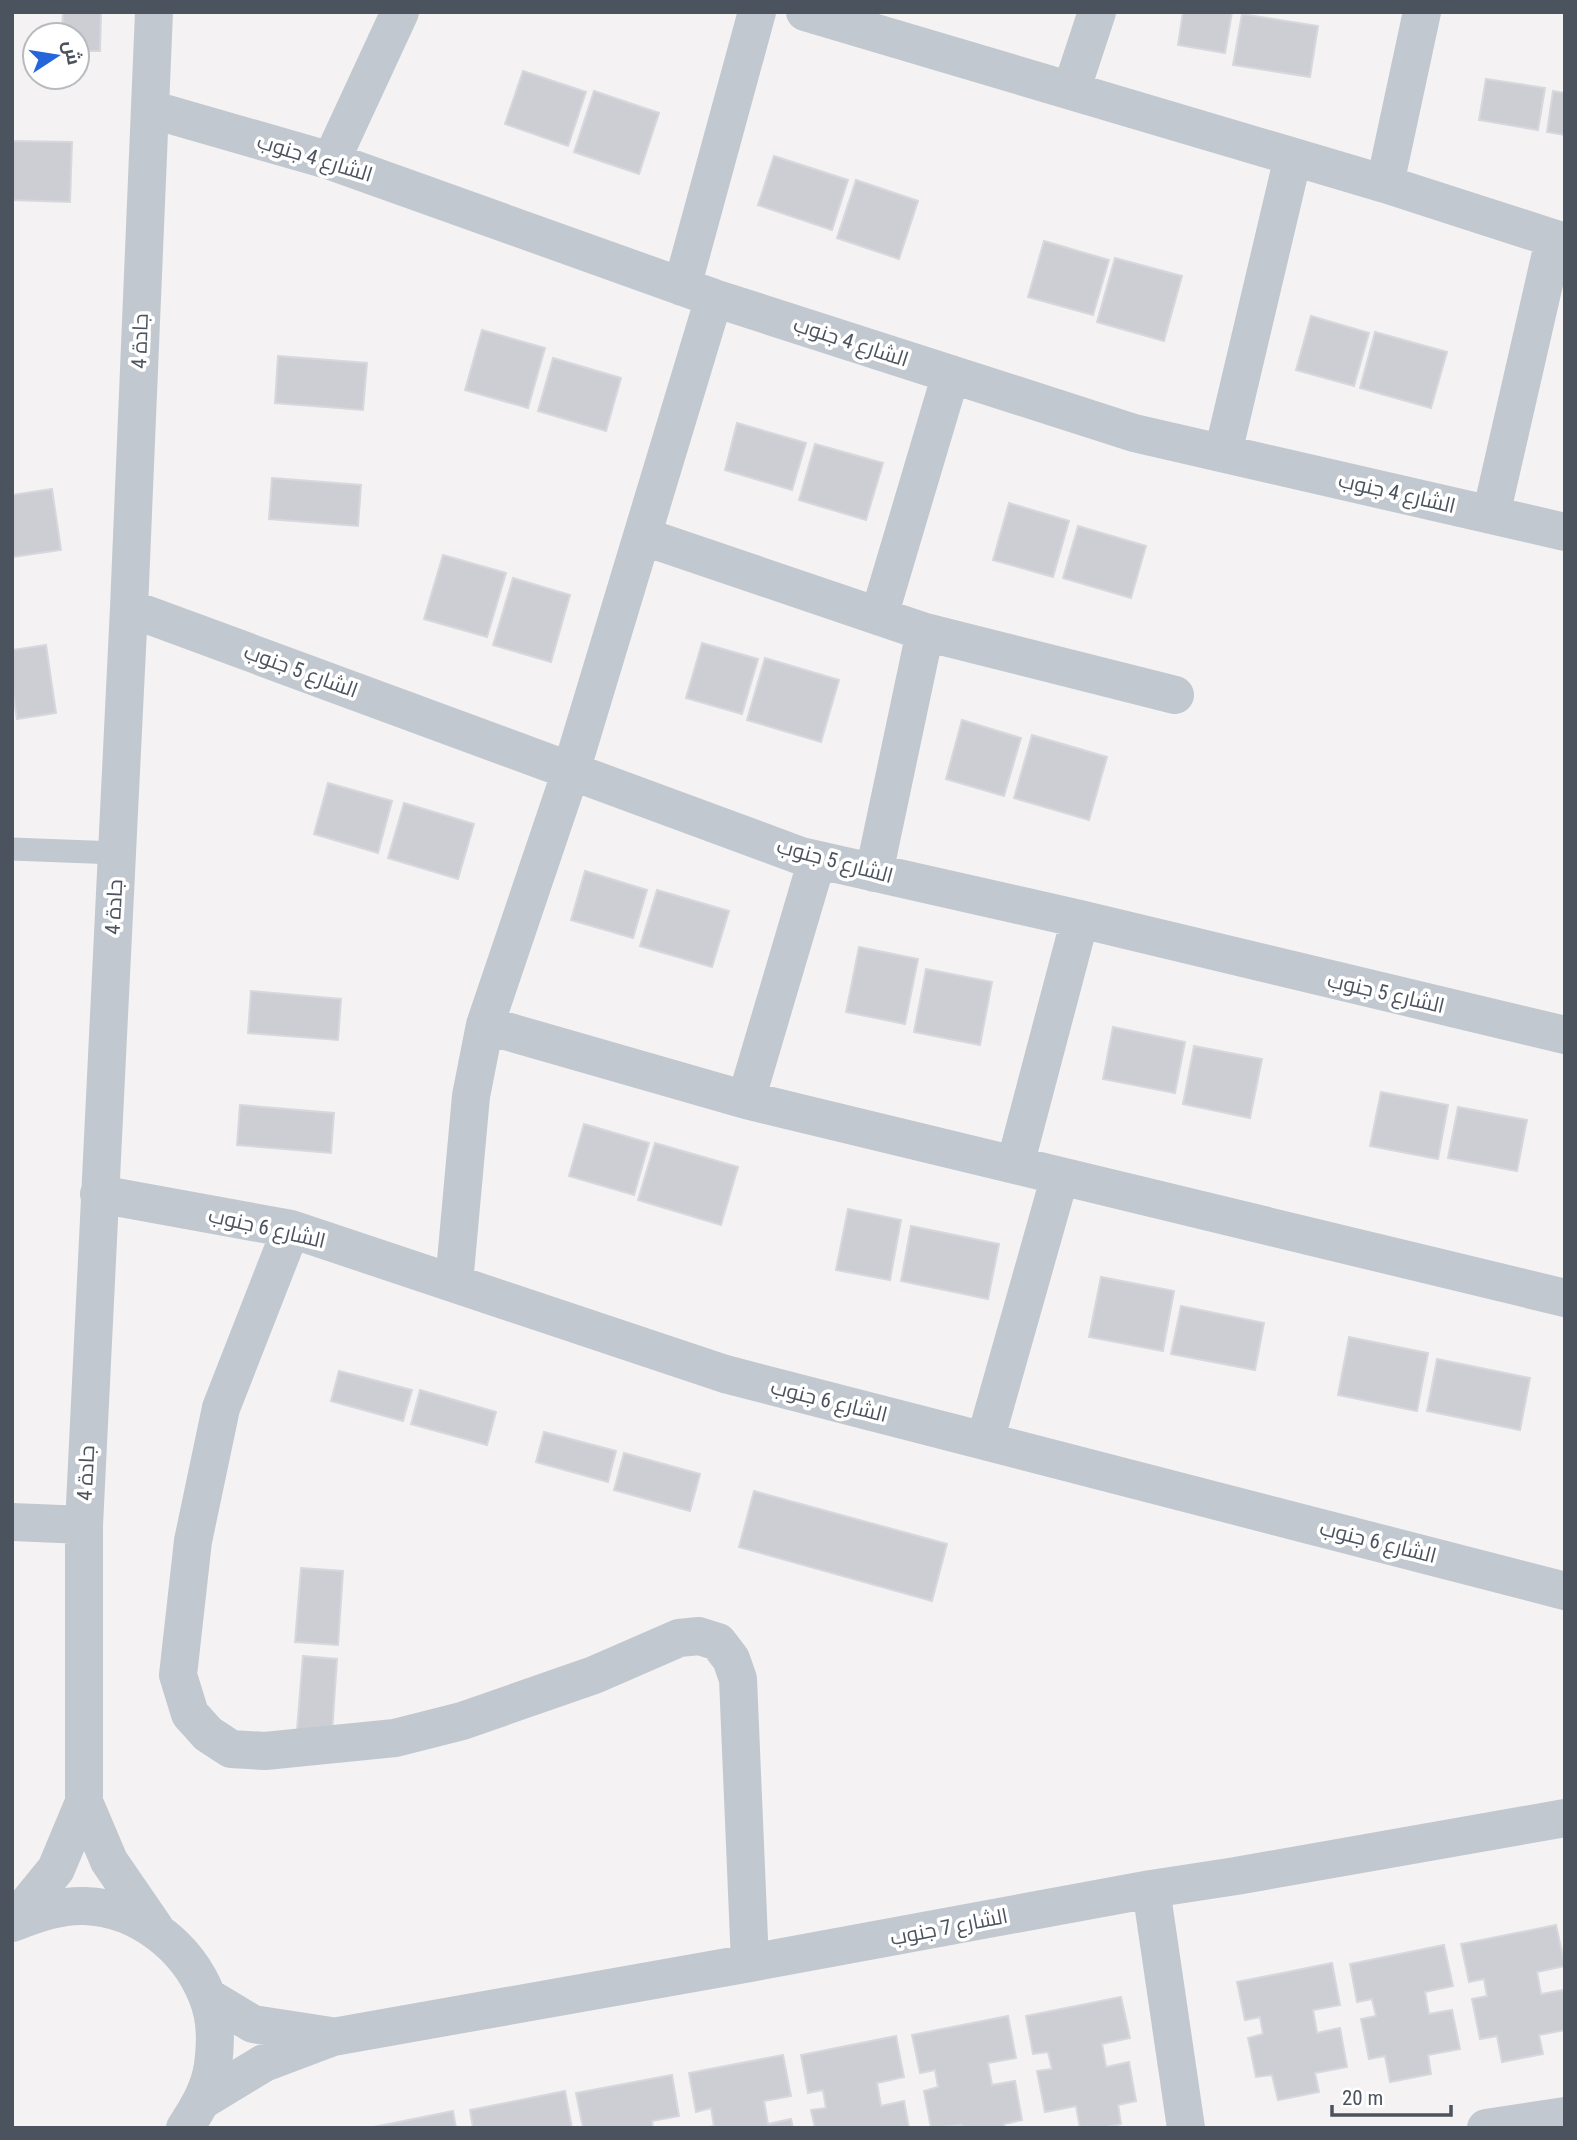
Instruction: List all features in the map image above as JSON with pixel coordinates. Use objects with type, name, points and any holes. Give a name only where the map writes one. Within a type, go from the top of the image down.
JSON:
[{"type":"street","name":"جادة 4","points":[[12,1923],[56,1869],[84,1802],[84,1525],[129,608],[154,12]]},
{"type":"street","points":[[331,161],[400,12]]},
{"type":"street","points":[[454,1283],[471,1096],[485,1025],[571,771],[642,536],[698,292],[757,12]]},
{"type":"street","points":[[805,12],[1385,184],[1559,241],[1491,515]]},
{"type":"street","points":[[1071,91],[1097,12]]},
{"type":"street","points":[[1385,184],[1422,12]]},
{"type":"street","name":"الشارع 4 جنوب","points":[[150,110],[331,161],[698,292],[1135,433],[1565,532]]},
{"type":"street","points":[[1223,453],[1293,157]]},
{"type":"street","points":[[879,616],[951,374]]},
{"type":"street","points":[[642,536],[925,632],[1175,695]]},
{"type":"street","name":"الشارع 5 جنوب","points":[[129,608],[801,856],[1080,919],[1565,1035]]},
{"type":"street","points":[[874,873],[925,632]]},
{"type":"street","points":[[746,1100],[817,860]]},
{"type":"street","points":[[1016,1165],[1080,919]]},
{"type":"street","points":[[485,1025],[746,1100],[1565,1298]]},
{"type":"street","points":[[985,1441],[1060,1176]]},
{"type":"street","name":"الشارع 6 جنوب","points":[[99,1194],[292,1229],[725,1374],[1565,1591]]},
{"type":"street","points":[[292,1229],[220,1408],[193,1541],[178,1675],[190,1714],[208,1734],[231,1749],[265,1751],[396,1738],[462,1721],[581,1679],[679,1638],[699,1636],[718,1642],[731,1659],[738,1679],[750,1963]]},
{"type":"street","points":[[12,1522],[84,1525]]},
{"type":"street","name":"جادة 4","points":[[84,1802],[109,1861],[156,1929]]},
{"type":"street","name":"الشارع 7 جنوب","points":[[194,2114],[264,2063],[333,2037],[1150,1889],[1565,1818]]},
{"type":"street","points":[[1150,1889],[1186,2128]]},
{"type":"street","points":[[12,1923],[47,1910],[85,1906],[122,1913],[156,1929],[187,1959],[208,1997],[215,2031],[213,2066],[194,2114]]},
{"type":"street","name":"الشارع 7 جنوب","points":[[208,1997],[253,2024],[333,2037]]},
{"type":"street","points":[[1486,2128],[1565,2116]]},
{"type":"lane","points":[[12,849],[116,853]]},
{"type":"building","points":[[63,12],[101,12],[100,51],[91,51],[91,21],[63,21]]},
{"type":"building","points":[[1183,12],[1232,12],[1225,53],[1178,45]]},
{"type":"building","points":[[1242,14],[1318,26],[1310,77],[1233,65]]},
{"type":"building","points":[[523,71],[586,92],[568,146],[505,124]]},
{"type":"building","points":[[1486,79],[1545,88],[1538,130],[1479,120]]},
{"type":"building","points":[[594,91],[659,113],[639,174],[574,152]]},
{"type":"building","points":[[1553,91],[1565,93],[1565,135],[1547,132]]},
{"type":"building","points":[[12,141],[72,142],[70,202],[12,200]]},
{"type":"building","points":[[774,156],[848,180],[832,230],[758,205]]},
{"type":"building","points":[[856,180],[918,201],[899,259],[837,238]]},
{"type":"building","points":[[1044,241],[1109,260],[1093,315],[1028,297]]},
{"type":"building","points":[[1115,258],[1182,276],[1164,341],[1097,322]]},
{"type":"building","points":[[1311,316],[1369,333],[1354,386],[1296,370]]},
{"type":"building","points":[[482,330],[545,348],[528,408],[465,390]]},
{"type":"building","points":[[1375,332],[1447,352],[1431,408],[1360,388]]},
{"type":"building","points":[[278,356],[367,363],[363,410],[275,403]]},
{"type":"building","points":[[553,358],[621,378],[606,431],[538,411]]},
{"type":"building","points":[[737,423],[806,443],[792,490],[725,470]]},
{"type":"building","points":[[815,444],[883,463],[866,520],[799,500]]},
{"type":"building","points":[[272,478],[361,485],[358,526],[269,519]]},
{"type":"building","points":[[52,489],[61,550],[12,557],[12,495]]},
{"type":"building","points":[[1009,503],[1069,521],[1053,577],[993,560]]},
{"type":"building","points":[[1078,526],[1146,546],[1131,598],[1063,578]]},
{"type":"building","points":[[443,555],[506,573],[487,637],[424,619]]},
{"type":"building","points":[[513,578],[570,595],[551,662],[493,645]]},
{"type":"building","points":[[702,643],[758,659],[742,714],[686,698]]},
{"type":"building","points":[[46,645],[56,713],[17,719],[12,686],[12,650]]},
{"type":"building","points":[[765,658],[839,680],[821,742],[747,720]]},
{"type":"building","points":[[962,720],[1021,738],[1004,796],[946,779]]},
{"type":"building","points":[[1032,735],[1107,757],[1089,820],[1014,798]]},
{"type":"building","points":[[328,783],[392,801],[378,853],[314,834]]},
{"type":"building","points":[[404,803],[474,824],[458,879],[388,858]]},
{"type":"building","points":[[585,871],[647,890],[633,938],[571,920]]},
{"type":"building","points":[[657,890],[729,911],[712,967],[640,946]]},
{"type":"building","points":[[859,947],[918,959],[905,1024],[846,1012]]},
{"type":"building","points":[[926,969],[992,982],[980,1045],[914,1032]]},
{"type":"building","points":[[251,991],[341,999],[338,1040],[248,1033]]},
{"type":"building","points":[[1113,1027],[1185,1042],[1175,1093],[1103,1079]]},
{"type":"building","points":[[1194,1046],[1262,1059],[1250,1118],[1183,1104]]},
{"type":"building","points":[[1381,1092],[1448,1105],[1438,1159],[1370,1146]]},
{"type":"building","points":[[240,1105],[334,1113],[331,1153],[237,1145]]},
{"type":"building","points":[[1458,1107],[1527,1120],[1517,1171],[1448,1158]]},
{"type":"building","points":[[584,1124],[649,1143],[634,1195],[569,1176]]},
{"type":"building","points":[[655,1143],[738,1167],[721,1225],[638,1200]]},
{"type":"building","points":[[848,1209],[901,1220],[890,1280],[836,1270]]},
{"type":"building","points":[[911,1226],[999,1244],[988,1299],[901,1281]]},
{"type":"building","points":[[1101,1277],[1174,1291],[1163,1351],[1089,1337]]},
{"type":"building","points":[[1181,1306],[1264,1323],[1255,1370],[1171,1354]]},
{"type":"building","points":[[1349,1337],[1428,1353],[1417,1411],[1338,1395]]},
{"type":"building","points":[[1437,1359],[1530,1378],[1520,1430],[1427,1411]]},
{"type":"building","points":[[339,1371],[412,1390],[403,1421],[331,1401]]},
{"type":"building","points":[[420,1390],[496,1412],[487,1445],[411,1424]]},
{"type":"building","points":[[544,1432],[616,1451],[608,1482],[536,1462]]},
{"type":"building","points":[[624,1453],[700,1474],[690,1511],[614,1490]]},
{"type":"building","points":[[754,1491],[947,1544],[932,1601],[739,1547]]},
{"type":"building","points":[[301,1568],[343,1571],[338,1645],[295,1642]]},
{"type":"building","points":[[303,1656],[337,1659],[332,1733],[297,1730]]},
{"type":"building","points":[[1556,1925],[1565,1966],[1537,1972],[1541,1994],[1564,1990],[1565,2030],[1539,2035],[1543,2054],[1502,2062],[1497,2036],[1480,2039],[1472,1999],[1487,1996],[1484,1979],[1469,1982],[1461,1944]]},
{"type":"building","points":[[1444,1945],[1453,1986],[1425,1992],[1429,2014],[1452,2010],[1460,2049],[1428,2055],[1431,2074],[1390,2082],[1385,2056],[1369,2059],[1361,2019],[1376,2016],[1372,1999],[1357,2002],[1350,1964]]},
{"type":"building","points":[[1332,1963],[1340,2005],[1313,2010],[1317,2033],[1340,2028],[1347,2067],[1315,2073],[1319,2092],[1278,2100],[1272,2075],[1256,2077],[1248,2038],[1263,2034],[1260,2017],[1245,2020],[1237,1982]]},
{"type":"building","points":[[1121,1997],[1130,2038],[1102,2044],[1106,2067],[1129,2062],[1136,2101],[1118,2105],[1121,2124],[1102,2128],[1080,2128],[1076,2106],[1045,2112],[1037,2071],[1052,2069],[1048,2052],[1033,2054],[1026,2016]]},
{"type":"building","points":[[1008,2016],[1016,2058],[988,2063],[992,2085],[1015,2081],[1022,2120],[1004,2124],[1005,2128],[962,2128],[962,2125],[931,2128],[924,2091],[938,2087],[935,2070],[920,2073],[912,2035]]},
{"type":"building","points":[[896,2036],[904,2077],[877,2083],[881,2106],[904,2101],[909,2128],[815,2128],[811,2110],[826,2108],[823,2090],[808,2093],[801,2055]]},
{"type":"building","points":[[783,2055],[791,2096],[764,2101],[768,2124],[791,2119],[793,2128],[704,2128],[714,2126],[711,2108],[696,2112],[689,2073]]},
{"type":"building","points":[[672,2075],[679,2116],[652,2121],[653,2128],[583,2128],[576,2093]]},
{"type":"building","points":[[565,2091],[572,2128],[473,2128],[470,2110]]},
{"type":"building","points":[[453,2111],[456,2128],[369,2128]]}]
